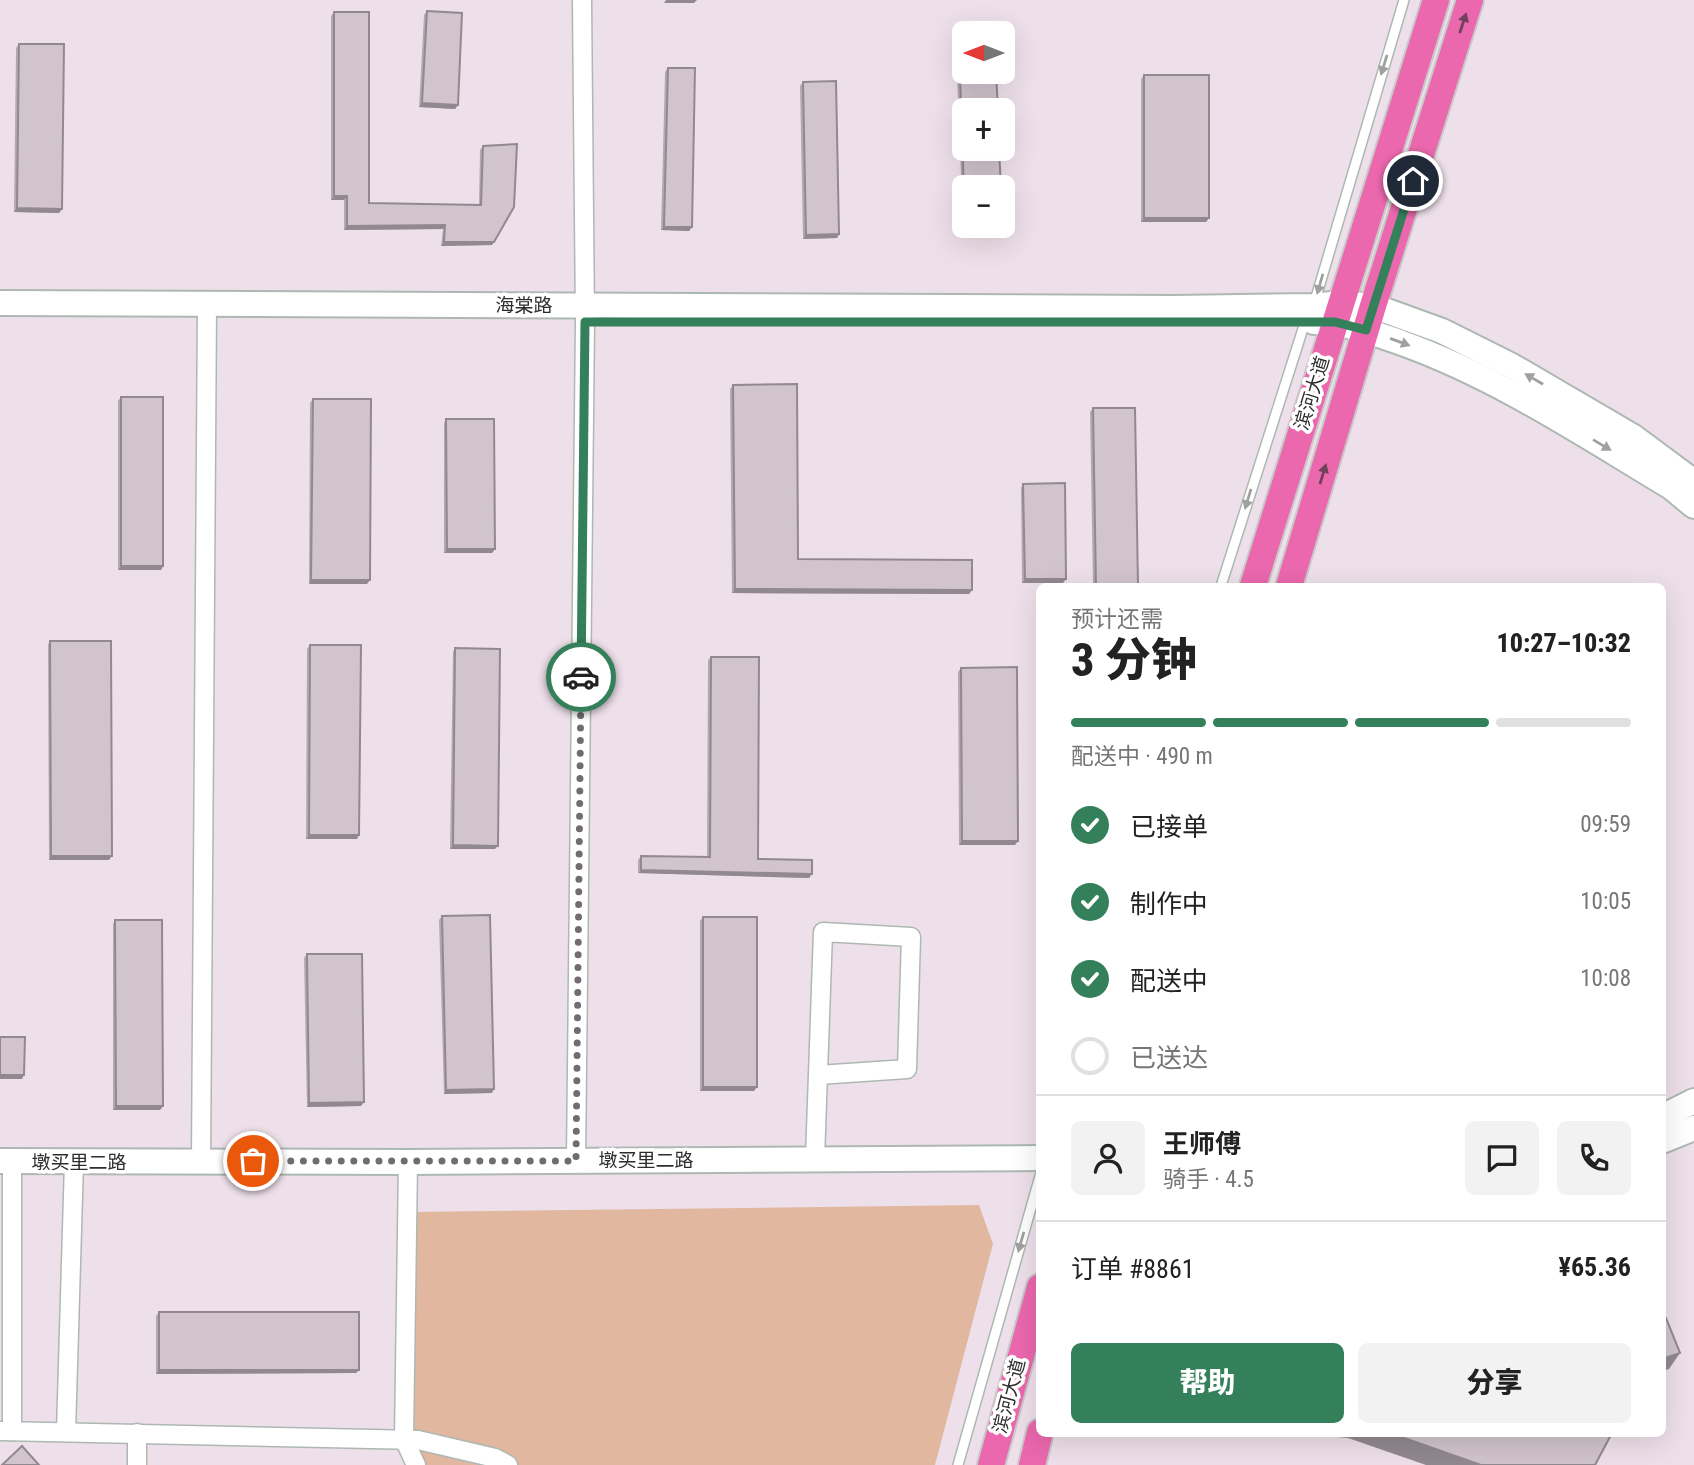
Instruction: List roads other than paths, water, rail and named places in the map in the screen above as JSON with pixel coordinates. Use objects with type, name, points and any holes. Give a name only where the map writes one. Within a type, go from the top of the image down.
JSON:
[{"type":"main road","name":"滨河大道","points":[[1254,583],[1436,0]]},
{"type":"main road","name":"滨河大道","points":[[1290,583],[1470,0]]},
{"type":"main road","name":"滨河大道","points":[[991,1465],[1036,1302]]},
{"type":"main road","name":"滨河大道","points":[[1032,1465],[1039,1437]]},
{"type":"street","points":[[576,1161],[585,314],[582,0]]},
{"type":"street","name":"海棠路","points":[[0,303],[207,311],[585,314],[1133,308],[1309,314],[1338,312]]},
{"type":"street","points":[[201,1161],[207,311]]},
{"type":"street","name":"海棠路","points":[[0,317],[207,311]]},
{"type":"street","points":[[1338,312],[1442,331],[1512,366],[1632,436],[1694,482]]},
{"type":"street","points":[[1370,318],[1436,355],[1513,392],[1671,487],[1694,506]]},
{"type":"street","points":[[815,1159],[823,932],[911,937],[908,1069],[818,1076]]},
{"type":"street","points":[[1666,1115],[1694,1101]]},
{"type":"street","points":[[1666,1139],[1694,1128]]},
{"type":"street","name":"墩买里二路","points":[[6,1162],[1036,1158]]},
{"type":"street","points":[[6,1162],[6,1431],[418,1440],[495,1458],[508,1465]]},
{"type":"street","points":[[66,1432],[74,1162]]},
{"type":"street","points":[[408,1162],[404,1440],[415,1465]]},
{"type":"street","points":[[136,1465],[137,1433]]},
{"type":"lane","points":[[1222,583],[1309,314],[1404,0]]},
{"type":"lane","points":[[958,1465],[1036,1190]]}]
